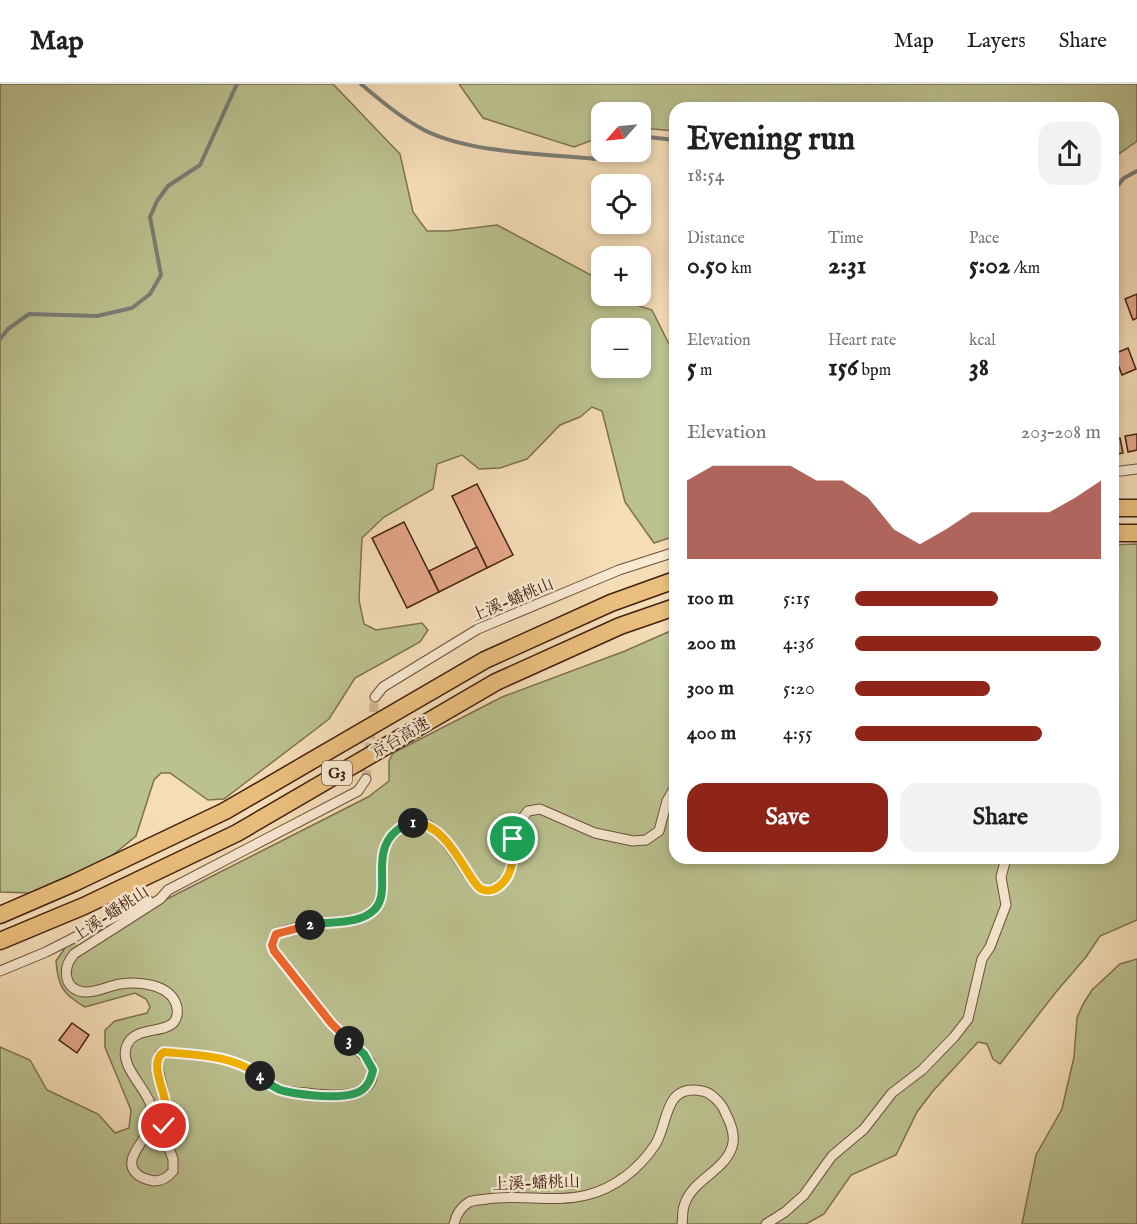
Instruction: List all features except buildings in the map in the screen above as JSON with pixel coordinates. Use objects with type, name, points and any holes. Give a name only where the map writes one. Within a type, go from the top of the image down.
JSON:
[{"type":"highway","points":[[1119,508],[1137,508]]},
{"type":"highway","points":[[1119,533],[1137,533]]},
{"type":"highway","name":"京台高速","points":[[0,915],[75,884],[225,811],[485,660],[611,603],[669,582]]},
{"type":"highway","name":"京台高速","points":[[0,941],[84,906],[237,833],[496,682],[620,626],[669,609]]},
{"type":"street","points":[[1119,471],[1137,469]]},
{"type":"street","name":"上溪-蟠桃山","points":[[375,697],[382,687],[478,629],[619,570],[669,554]]},
{"type":"street","name":"上溪-蟠桃山","points":[[366,779],[358,791],[168,890],[160,899],[74,954],[67,962],[65,969],[67,978],[78,990],[93,991],[122,984],[152,985],[168,993],[177,1007],[174,1022],[142,1032],[127,1043],[125,1053],[127,1063],[149,1102],[152,1117],[149,1129],[132,1157],[135,1173],[142,1178],[155,1181],[166,1179],[173,1171],[173,1159],[164,1136],[166,1104],[157,1064],[160,1054],[164,1052],[214,1057],[241,1064],[282,1091],[342,1097],[362,1090],[369,1082],[373,1070],[370,1062],[331,1023],[274,951],[272,945],[276,934],[283,931],[351,920],[373,911],[379,904],[381,894],[382,854],[394,833],[407,823],[418,823],[437,832],[476,884],[489,891],[497,888],[510,875],[513,864],[513,839],[528,810],[540,809],[595,833],[633,841],[646,840],[659,831],[669,799]]},
{"type":"street","points":[[766,1224],[804,1195],[832,1156],[864,1129],[892,1093],[922,1070],[968,1019],[975,998],[982,959],[990,947],[1006,905],[1001,877],[1004,864]]},
{"type":"street","points":[[0,970],[46,952],[168,890]]},
{"type":"street","name":"上溪-蟠桃山","points":[[454,1224],[461,1209],[470,1202],[502,1197],[583,1196],[603,1191],[627,1176],[656,1144],[668,1107],[679,1094],[691,1088],[707,1092],[723,1107],[732,1126],[733,1146],[723,1163],[692,1191],[684,1205],[682,1224]]},
{"type":"green space","points":[[0,84],[333,84],[400,154],[413,212],[427,231],[497,225],[591,275],[591,306],[639,306],[652,310],[669,344],[669,538],[654,543],[625,502],[602,411],[592,407],[580,417],[560,425],[527,459],[500,468],[479,469],[462,455],[437,464],[433,489],[384,517],[362,538],[359,600],[364,624],[376,630],[422,623],[428,630],[420,642],[355,678],[329,719],[224,799],[208,800],[170,773],[161,773],[154,780],[136,836],[103,863],[32,893],[0,892]]},
{"type":"green space","points":[[459,84],[1137,84],[1137,141],[1119,154],[1119,102],[669,102],[669,130],[651,129],[651,102],[591,102],[591,141],[574,147],[483,118]]},
{"type":"green space","points":[[1137,544],[1137,920],[1100,936],[1086,957],[1000,1064],[993,1059],[987,1044],[978,1042],[917,1112],[896,1155],[851,1175],[824,1214],[806,1224],[0,1224],[0,1047],[30,1060],[47,1090],[98,1114],[115,1133],[129,1128],[131,1110],[105,1047],[105,1030],[115,1021],[147,1013],[150,1007],[146,999],[135,993],[85,1007],[71,998],[60,984],[56,961],[69,942],[99,926],[165,900],[368,797],[389,781],[389,761],[393,753],[502,697],[625,651],[669,632],[669,864],[1119,864],[1119,545]]},
{"type":"green space","points":[[1137,959],[1137,1224],[1022,1224],[1036,1155],[1062,1109],[1074,1057],[1077,1018],[1083,1004],[1092,990],[1120,964]]},
{"type":"waterway","points":[[0,339],[8,329],[29,314],[97,316],[132,308],[150,294],[161,275],[150,217],[157,201],[168,186],[200,165],[237,84]]},
{"type":"waterway","points":[[361,84],[415,125],[442,138],[484,148],[591,159]]},
{"type":"waterway","points":[[651,137],[669,139]]},
{"type":"waterway","points":[[1119,184],[1124,178],[1137,171]]},
{"type":"tunnel","points":[[366,779],[375,697]]},
{"type":"route","points":[[164,1126],[166,1104],[157,1059],[164,1052],[214,1057],[241,1064],[282,1091],[342,1097],[362,1090],[369,1082],[373,1070],[370,1062],[331,1023],[274,951],[272,945],[276,934],[298,927],[351,920],[373,911],[379,904],[381,894],[382,854],[394,833],[407,823],[418,823],[437,832],[476,884],[489,891],[497,888],[510,875],[513,864],[513,839]]}]
